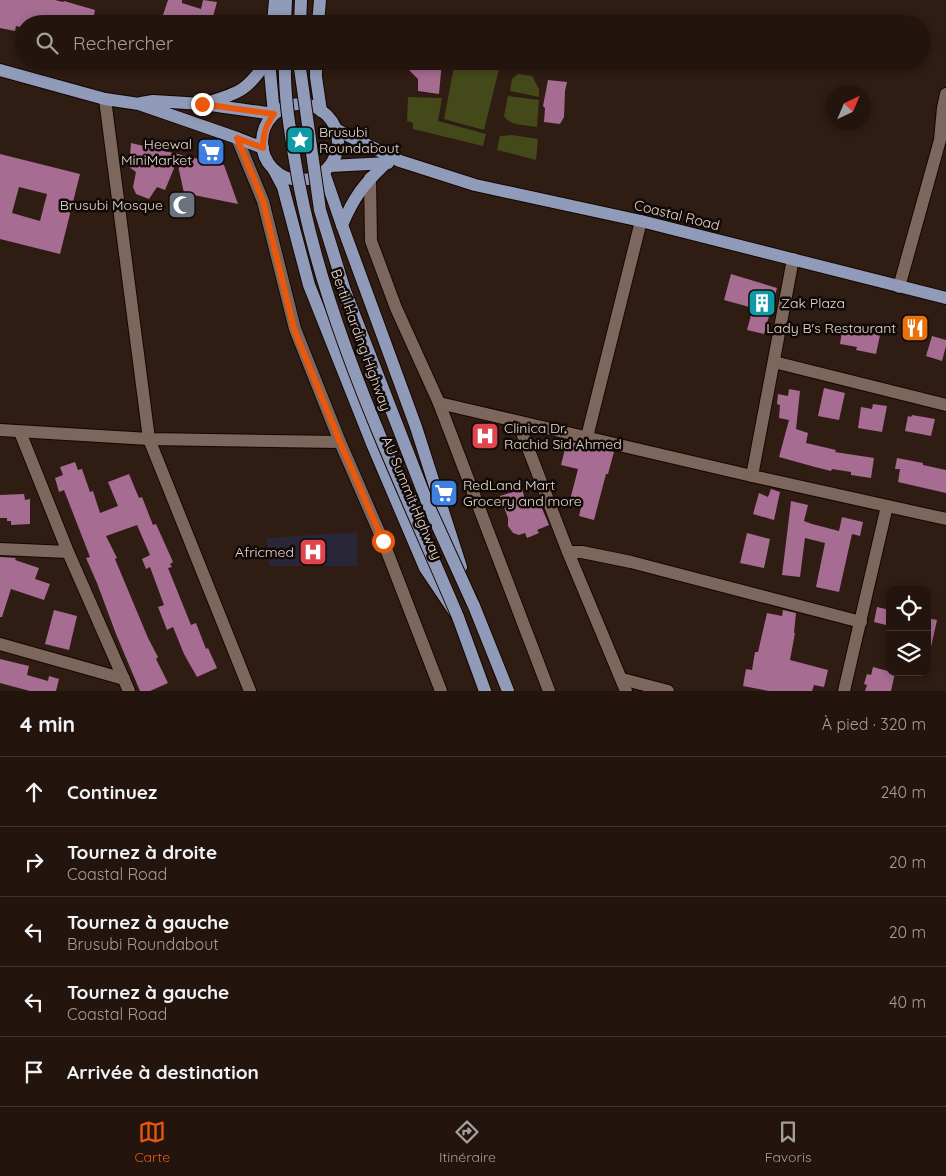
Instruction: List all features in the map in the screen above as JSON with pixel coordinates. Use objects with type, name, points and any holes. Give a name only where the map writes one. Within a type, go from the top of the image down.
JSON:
[{"type":"main road","points":[[274,15],[275,0]]},
{"type":"main road","points":[[285,15],[286,0]]},
{"type":"main road","points":[[300,15],[301,0]]},
{"type":"main road","points":[[319,15],[320,0]]},
{"type":"main road","points":[[0,70],[106,99],[139,104],[263,148]]},
{"type":"main road","points":[[202,104],[236,94],[254,80],[261,70]]},
{"type":"main road","points":[[269,70],[274,114]]},
{"type":"main road","name":"Bertil Harding Highway","points":[[284,70],[284,85],[296,167],[319,270],[363,393],[458,616]]},
{"type":"main road","name":"Bertil Harding Highway","points":[[300,70],[320,210],[345,291],[429,507],[473,604]]},
{"type":"main road","points":[[316,70],[321,110]]},
{"type":"main road","points":[[139,104],[152,101],[202,104],[274,114]]},
{"type":"main road","points":[[297,104],[310,105],[321,110],[331,119],[337,130],[339,142],[336,155],[328,169],[310,180],[297,180],[285,177],[274,170],[267,160],[263,148],[263,136],[274,114],[285,107],[297,104]]},
{"type":"main road","name":"Coastal Road","points":[[337,130],[400,161],[475,185],[642,221],[946,298]]},
{"type":"main road","name":"Coastal Road","points":[[328,169],[400,161]]},
{"type":"main road","points":[[342,225],[354,198],[370,178],[385,164]]},
{"type":"main road","name":"AU Summit Highway","points":[[328,169],[342,225],[416,427],[473,604],[508,691]]},
{"type":"main road","name":"AU Summit Highway","points":[[274,170],[283,187],[309,284],[373,446],[425,568],[458,616],[485,691]]},
{"type":"street","points":[[899,287],[943,135],[943,108],[946,94]]},
{"type":"street","points":[[106,99],[149,439],[250,691]]},
{"type":"street","points":[[237,138],[263,201],[294,329],[340,442],[387,549],[442,691]]},
{"type":"street","points":[[370,178],[371,241],[396,308],[439,403],[549,691]]},
{"type":"street","points":[[587,437],[642,221]]},
{"type":"street","points":[[752,476],[792,259]]},
{"type":"street","points":[[774,362],[946,405]]},
{"type":"street","points":[[439,403],[946,519]]},
{"type":"street","points":[[518,422],[568,552],[624,685],[668,691]]},
{"type":"street","points":[[0,430],[149,439],[340,442]]},
{"type":"street","points":[[20,432],[68,552],[129,691]]},
{"type":"street","points":[[844,691],[887,506]]},
{"type":"street","points":[[0,549],[68,552]]},
{"type":"street","points":[[568,552],[582,552],[631,562],[861,622]]},
{"type":"street","points":[[0,644],[124,678]]},
{"type":"shaded area","name":"Africmed","points":[[357,532],[358,566],[269,566],[267,538]]},
{"type":"green space","points":[[453,70],[499,70],[484,130],[444,119]]},
{"type":"green space","points":[[518,74],[532,76],[539,89],[539,97],[510,91],[512,79]]},
{"type":"green space","points":[[508,96],[539,100],[537,127],[510,122],[506,119],[504,116]]},
{"type":"green space","points":[[408,97],[442,98],[438,121],[486,134],[483,146],[413,129],[413,123],[407,121]]},
{"type":"green space","points":[[512,135],[538,139],[536,160],[497,150],[500,136]]},
{"type":"building","points":[[0,0],[55,0],[95,10],[94,15],[15,15],[15,31],[0,28]]},
{"type":"building","points":[[168,0],[182,0],[182,3],[201,9],[203,0],[217,2],[213,15],[163,15]]},
{"type":"building","points":[[409,70],[441,70],[439,94],[418,91],[418,79]]},
{"type":"building","points":[[548,80],[567,82],[564,117],[560,124],[544,122],[545,108],[543,106]]},
{"type":"building","points":[[131,143],[224,165],[238,204],[184,193],[177,161],[165,190],[157,187],[149,199],[136,194],[133,187],[136,172],[129,167]]},
{"type":"building","points":[[0,154],[80,174],[60,254],[0,239]],"holes":[[[19,187],[47,194],[40,221],[12,213]]]},
{"type":"building","name":"Zak Plaza","points":[[731,274],[777,288],[764,334],[747,330],[753,308],[724,300]]},
{"type":"building","points":[[857,330],[880,335],[876,354],[856,350],[857,347],[840,344],[842,331],[856,334]]},
{"type":"building","points":[[932,336],[946,340],[942,361],[926,356]]},
{"type":"building","points":[[824,388],[845,393],[839,420],[818,416]]},
{"type":"building","points":[[789,389],[800,391],[796,429],[808,433],[806,443],[836,450],[835,452],[874,458],[871,478],[851,475],[851,472],[832,469],[831,471],[779,457],[789,420],[779,418],[780,405],[777,404],[778,394],[788,396]]},
{"type":"building","points":[[873,404],[887,406],[882,432],[858,428],[861,407],[872,409]]},
{"type":"building","points":[[912,415],[935,419],[931,436],[905,431],[908,416],[911,417]]},
{"type":"building","points":[[567,441],[614,452],[594,520],[579,516],[582,503],[570,500],[578,469],[561,465]]},
{"type":"building","points":[[897,458],[946,470],[946,493],[898,482],[900,469],[895,469]]},
{"type":"building","points":[[75,462],[78,470],[82,469],[90,492],[93,491],[100,513],[118,506],[108,482],[129,474],[139,498],[142,497],[153,525],[156,524],[173,562],[170,564],[172,567],[168,568],[191,625],[196,623],[206,649],[208,648],[217,668],[197,677],[184,654],[173,627],[167,630],[158,607],[164,605],[150,567],[146,569],[142,559],[150,555],[137,525],[106,536],[117,558],[115,559],[148,638],[158,657],[156,659],[168,683],[150,691],[140,691],[86,558],[90,557],[64,490],[59,492],[55,478],[63,475],[60,467]]},
{"type":"building","points":[[522,489],[526,503],[538,499],[549,525],[537,530],[539,533],[527,538],[525,533],[519,535],[513,533],[508,526],[508,518],[500,496]]},
{"type":"building","points":[[771,489],[780,492],[774,520],[753,514],[759,493],[768,497]]},
{"type":"building","points":[[24,494],[25,500],[30,499],[30,524],[11,525],[11,521],[7,521],[7,518],[0,518],[0,495]]},
{"type":"building","points":[[791,501],[808,505],[804,521],[812,524],[839,531],[842,517],[863,522],[860,536],[852,534],[839,592],[816,587],[825,543],[805,538],[800,577],[782,575]]},
{"type":"building","points":[[747,533],[770,539],[764,568],[740,563]]},
{"type":"building","points":[[0,557],[16,558],[15,560],[39,568],[35,579],[50,584],[44,600],[11,589],[2,617],[0,617]]},
{"type":"building","points":[[877,607],[886,609],[886,625],[874,622]]},
{"type":"building","points":[[54,610],[77,616],[69,650],[45,644]]},
{"type":"building","points":[[783,610],[796,613],[795,633],[790,660],[828,670],[824,687],[814,685],[812,691],[769,691],[743,686],[746,669],[752,670],[755,652],[758,652],[767,613],[782,616]]},
{"type":"building","points":[[931,619],[937,620],[931,647]]},
{"type":"building","points":[[0,659],[29,666],[27,675],[48,681],[49,676],[59,679],[56,691],[30,691],[0,683]]},
{"type":"building","points":[[873,667],[886,671],[886,676],[894,676],[891,691],[865,691],[867,685],[864,684],[867,674],[871,675]]},
{"type":"place","name":"Brusubi Roundabout","points":[[300,140]]},
{"type":"place","name":"Heewal MiniMarket","points":[[211,152]]},
{"type":"place","name":"Brusubi Mosque","points":[[182,205]]},
{"type":"place","name":"Zak Plaza","points":[[762,303]]},
{"type":"place","name":"Lady B's Restaurant","points":[[915,328]]},
{"type":"place","name":"Clinica Dr. Rachid Sid Ahmed","points":[[485,436]]},
{"type":"place","name":"RedLand Mart Grocery and more","points":[[444,493]]},
{"type":"place","name":"Africmed","points":[[313,552]]},
{"type":"route","points":[[202,104],[274,114],[267,124],[263,136],[263,148],[237,138],[263,201],[294,329],[383,541]]}]
